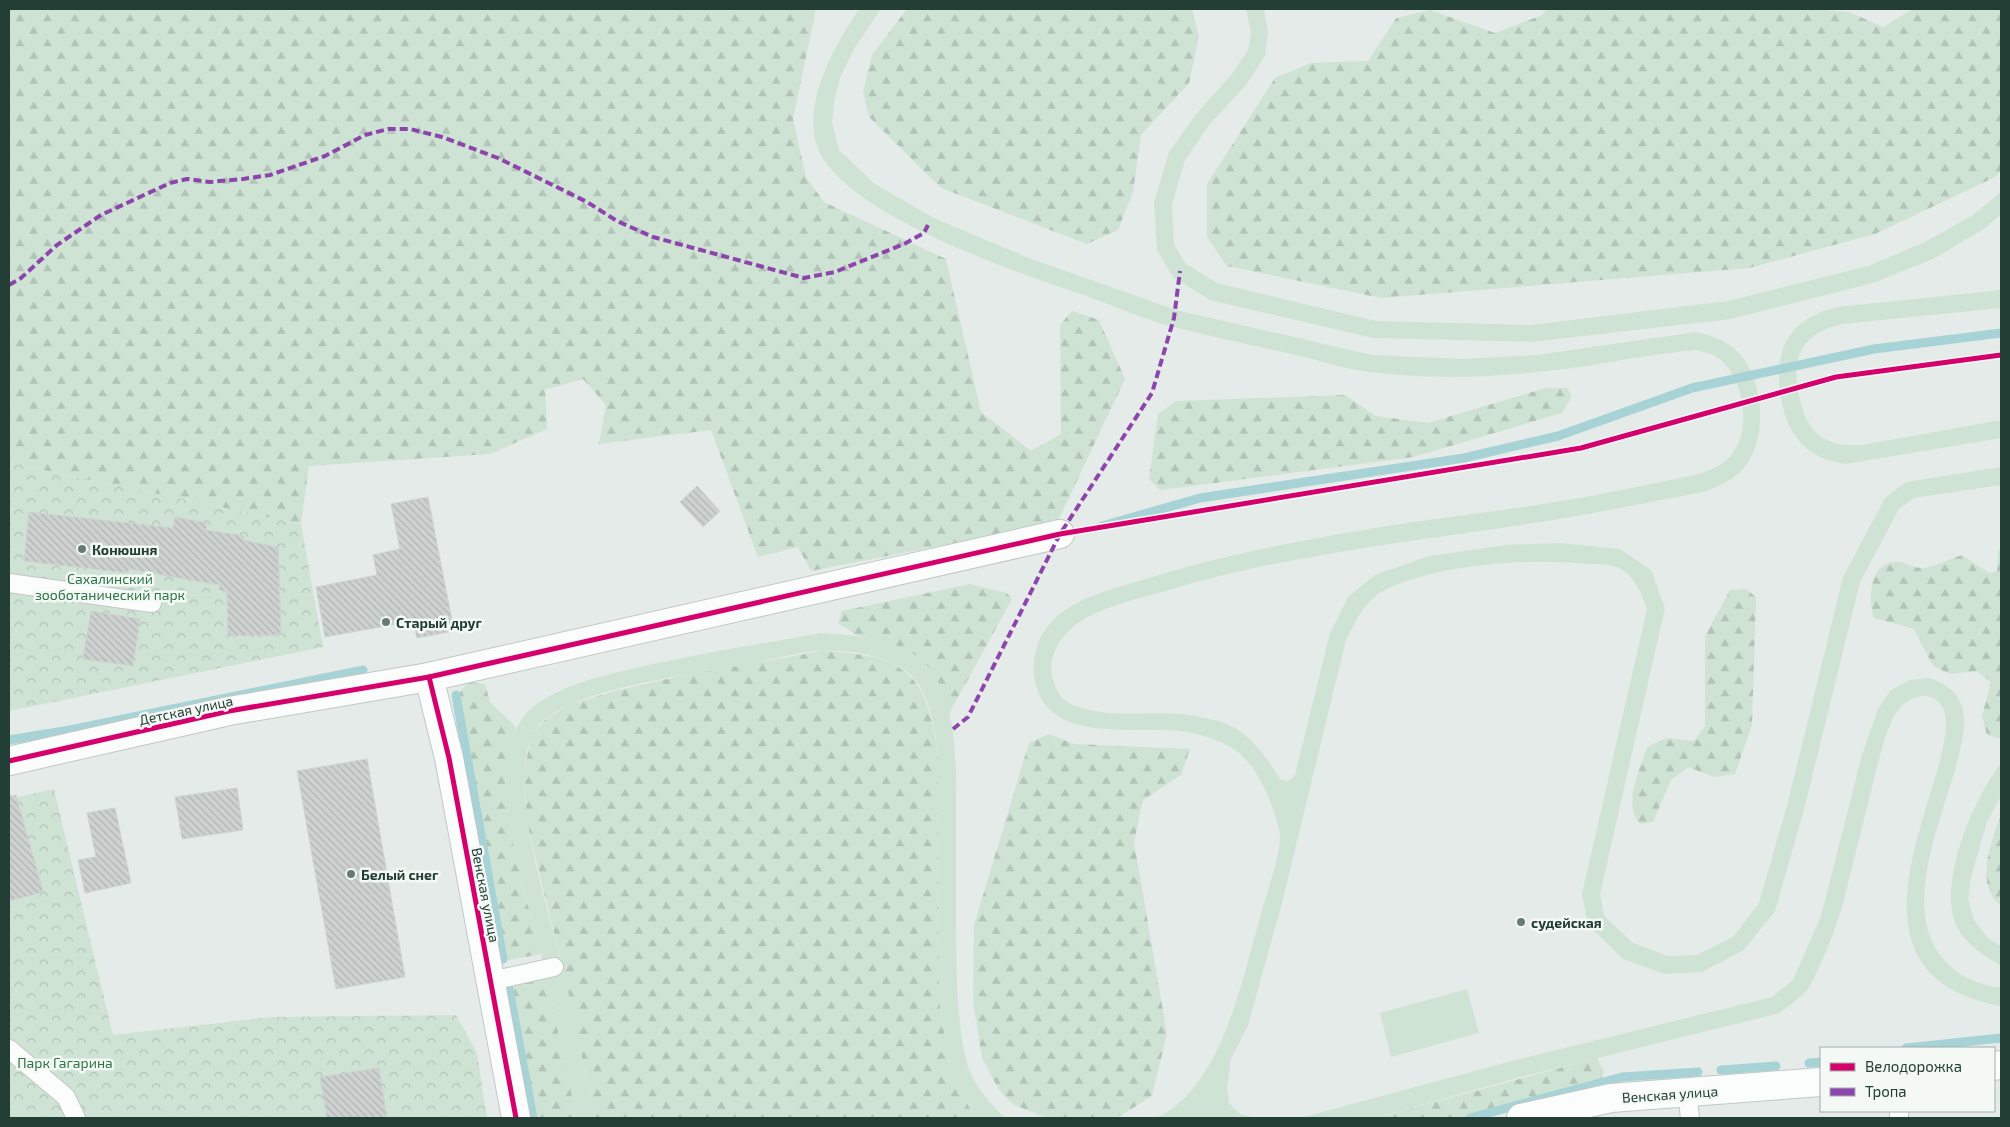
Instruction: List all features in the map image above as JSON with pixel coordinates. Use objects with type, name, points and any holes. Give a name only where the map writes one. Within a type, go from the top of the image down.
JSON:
[{"type":"street","name":"Детская улица","points":[[9,761],[228,711],[430,677],[1060,534]]},
{"type":"street","name":"Венская улица","points":[[430,677],[448,758],[516,1118]]},
{"type":"street","name":"Венская улица","points":[[1521,1118],[1612,1098],[1689,1105],[1820,1082]]},
{"type":"lane","points":[[9,583],[152,603]]},
{"type":"lane","points":[[491,981],[554,967]]},
{"type":"lane","points":[[9,1049],[66,1097],[76,1118]]},
{"type":"green space","points":[[9,9],[816,9],[793,119],[806,177],[824,202],[946,259],[981,412],[1031,451],[1061,434],[1060,325],[1072,311],[1099,320],[1125,379],[1057,523],[811,571],[798,547],[758,557],[711,430],[599,444],[606,405],[583,379],[545,390],[547,429],[490,454],[309,466],[301,524],[9,463]]},
{"type":"green space","points":[[859,9],[881,9],[854,49],[840,78],[834,102],[832,122],[839,150],[875,184],[932,217],[1026,257],[1176,310],[1372,355],[1464,359],[1537,355],[1696,332],[1723,341],[1743,358],[1757,390],[1760,428],[1756,446],[1749,461],[1738,474],[1717,486],[1703,492],[1595,513],[1313,556],[1217,577],[1124,603],[1090,616],[1072,627],[1065,635],[1054,652],[1052,661],[1053,682],[1058,692],[1067,702],[1098,712],[1188,715],[1225,723],[1249,739],[1266,758],[1280,779],[1288,782],[1295,775],[1330,633],[1348,597],[1375,575],[1429,556],[1507,545],[1561,543],[1620,549],[1651,570],[1665,608],[1600,894],[1604,916],[1633,943],[1668,956],[1697,955],[1733,937],[1759,903],[1788,802],[1843,577],[1885,498],[1906,482],[2001,467],[2001,485],[1914,498],[1899,509],[1860,582],[1805,806],[1775,911],[1744,950],[1702,972],[1665,974],[1623,959],[1588,925],[1582,894],[1647,609],[1639,589],[1631,577],[1610,565],[1564,562],[1484,565],[1431,574],[1407,581],[1378,594],[1362,612],[1346,640],[1282,903],[1248,1025],[1231,1059],[1227,1089],[1229,1103],[1240,1114],[1255,1118],[1155,1118],[1178,1104],[1197,1083],[1214,1057],[1227,1028],[1276,862],[1280,843],[1278,827],[1268,796],[1258,776],[1241,755],[1227,745],[1211,738],[1186,732],[1095,728],[1073,723],[1055,714],[1041,698],[1034,675],[1035,652],[1044,631],[1063,611],[1084,599],[1193,565],[1298,542],[1377,528],[1574,499],[1699,474],[1720,465],[1729,458],[1736,448],[1743,427],[1740,391],[1730,370],[1720,359],[1695,350],[1558,370],[1497,376],[1412,376],[1351,369],[1164,324],[1026,275],[947,243],[908,225],[873,204],[844,183],[824,160],[816,142],[813,122],[815,102],[821,82],[829,61]]},
{"type":"green space","points":[[907,9],[1192,9],[1199,37],[1189,83],[1141,135],[1133,192],[1118,230],[1087,244],[941,188],[869,117],[863,92],[872,55]]},
{"type":"green space","points":[[1246,9],[1264,9],[1268,32],[1265,56],[1246,85],[1210,124],[1185,160],[1172,204],[1174,245],[1186,264],[1217,283],[1376,321],[1531,325],[1728,301],[1868,266],[1925,242],[1973,215],[2001,192],[2001,214],[1984,229],[1933,259],[1873,283],[1731,319],[1531,342],[1373,338],[1210,300],[1173,277],[1157,250],[1154,202],[1169,152],[1197,113],[1232,74],[1248,50],[1251,33]]},
{"type":"green space","points":[[1547,9],[1813,9],[1849,12],[1883,27],[1913,9],[2001,9],[2001,171],[1995,177],[1875,234],[1749,268],[1381,298],[1227,266],[1207,237],[1207,184],[1275,78],[1311,63],[1368,61],[1396,18],[1430,10],[1495,33],[1542,15]]},
{"type":"green space","points":[[2001,290],[2001,308],[1842,324],[1829,328],[1810,339],[1804,347],[1799,356],[1796,378],[1801,405],[1811,426],[1826,440],[1836,443],[1862,445],[2001,420],[2001,438],[1845,464],[1819,457],[1806,448],[1796,437],[1789,425],[1782,405],[1779,380],[1780,365],[1788,338],[1807,319],[1838,307]]},
{"type":"green space","points":[[1546,388],[1568,388],[1571,398],[1562,413],[1414,457],[1160,490],[1149,479],[1158,414],[1176,401],[1345,395],[1376,416],[1427,423]]},
{"type":"green space","name":"Сахалинский зооботанический парк","points":[[9,463],[301,524],[323,647],[9,711]]},
{"type":"green space","points":[[2001,547],[2001,739],[1987,735],[1982,716],[1991,682],[1977,671],[1950,674],[1933,666],[1914,629],[1874,618],[1871,591],[1876,574],[1888,563],[1900,562],[1924,568],[1962,555],[1989,573],[1997,571],[1998,552]]},
{"type":"green space","points":[[970,584],[1007,593],[1012,599],[949,714],[934,673],[885,642],[856,635],[838,623],[842,611]]},
{"type":"green space","points":[[1746,589],[1756,597],[1752,725],[1735,774],[1714,777],[1688,767],[1671,780],[1653,822],[1640,824],[1635,815],[1632,796],[1647,747],[1666,738],[1694,741],[1705,726],[1705,636],[1730,590]]},
{"type":"green space","points":[[821,633],[867,638],[899,647],[913,654],[925,663],[934,674],[947,704],[955,751],[956,931],[958,997],[963,1047],[969,1071],[977,1086],[1005,1118],[980,1118],[971,1110],[950,1070],[939,998],[938,757],[933,721],[925,697],[912,676],[894,664],[864,654],[832,651],[792,655],[630,686],[586,698],[562,708],[546,719],[533,732],[525,761],[524,788],[527,818],[532,849],[566,982],[595,1118],[577,1118],[532,917],[517,864],[507,810],[506,770],[510,746],[519,724],[533,707],[557,692],[598,678],[662,662]]},
{"type":"green space","points":[[822,651],[874,657],[893,664],[908,674],[919,688],[927,706],[934,728],[938,757],[939,998],[950,1070],[971,1110],[980,1118],[595,1118],[562,965],[527,823],[524,774],[531,735],[544,721],[566,706],[614,691],[689,674]]},
{"type":"green space","points":[[1929,678],[1948,687],[1957,696],[1963,710],[1964,725],[1959,755],[1938,826],[1926,879],[1924,904],[1927,928],[1942,958],[1956,971],[1972,980],[2001,988],[2001,1006],[1942,983],[1914,946],[1907,900],[1915,849],[1942,754],[1946,718],[1933,698],[1921,696],[1910,700],[1900,708],[1893,718],[1887,733],[1841,910],[1818,969],[1806,991],[1780,1013],[1517,1078],[1375,1118],[1300,1118],[1512,1061],[1772,997],[1793,980],[1821,916],[1862,755],[1878,709],[1891,690],[1910,680]]},
{"type":"green space","points":[[468,682],[485,684],[490,702],[516,727],[506,778],[508,815],[520,875],[541,954],[504,961],[462,727],[460,692]]},
{"type":"green space","points":[[1049,734],[1074,744],[1190,749],[1181,775],[1143,800],[1134,842],[1167,1034],[1152,1096],[1120,1116],[1109,1118],[1045,1117],[1014,1105],[999,1090],[982,1058],[973,1001],[974,925],[1029,743]]},
{"type":"green space","points":[[2001,763],[2001,796],[1987,822],[1971,877],[1968,899],[1974,920],[1988,938],[2001,946],[2001,966],[1972,946],[1958,929],[1952,911],[1951,890],[1954,867],[1969,820],[1990,778]]},
{"type":"green space","name":"Парк Гагарина","points":[[54,789],[113,1035],[271,1017],[456,1015],[477,1053],[487,1118],[9,1118],[9,799]]},
{"type":"green space","points":[[2001,815],[2001,906],[1993,897],[1988,887],[1986,875],[1989,850]]},
{"type":"green space","points":[[546,976],[577,1118],[534,1118],[508,987]]},
{"type":"green space","points":[[1467,989],[1479,1033],[1391,1057],[1380,1013]]},
{"type":"green space","points":[[1597,1058],[1604,1072],[1598,1086],[1477,1118],[1375,1118]]},
{"type":"building","points":[[697,486],[720,511],[703,527],[680,502]]},
{"type":"building","points":[[428,497],[454,631],[417,638],[413,621],[325,637],[316,587],[377,575],[373,555],[400,549],[391,504]]},
{"type":"building","points":[[29,512],[173,528],[175,517],[207,523],[206,530],[244,536],[243,540],[278,547],[281,635],[228,636],[227,592],[219,590],[220,585],[129,569],[128,573],[24,561]]},
{"type":"building","points":[[91,611],[140,619],[133,666],[83,659]]},
{"type":"building","name":"Белый снег","points":[[367,759],[405,977],[336,989],[297,771]]},
{"type":"building","points":[[237,788],[243,830],[182,839],[175,797]]},
{"type":"building","points":[[16,795],[43,892],[9,901],[9,796]]},
{"type":"building","points":[[115,808],[131,883],[85,893],[78,860],[96,857],[87,813]]},
{"type":"building","points":[[379,1068],[387,1118],[327,1118],[320,1077]]},
{"type":"waterway","points":[[1102,526],[1200,498],[1464,458],[1558,436],[1692,388],[1874,349],[2001,333]]},
{"type":"waterway","points":[[9,740],[70,730],[363,670]]},
{"type":"waterway","points":[[456,695],[503,959]]},
{"type":"waterway","points":[[509,989],[533,1118]]},
{"type":"waterway","points":[[1916,1047],[2001,1038]]},
{"type":"waterway","points":[[1809,1063],[1820,1062]]},
{"type":"waterway","points":[[1721,1070],[1776,1066]]},
{"type":"waterway","points":[[1470,1118],[1622,1077],[1698,1072]]},
{"type":"marked path","points":[[9,285],[21,278],[57,245],[101,215],[170,183],[187,179],[210,182],[270,175],[325,156],[365,135],[388,129],[410,129],[442,137],[498,158],[587,202],[617,221],[653,237],[804,278],[835,272],[904,244],[924,233],[928,225]]},
{"type":"marked path","points":[[953,729],[968,717],[1060,534],[1152,393],[1174,318],[1180,271]]},
{"type":"cycle path","points":[[9,761],[229,711],[429,677],[1060,534],[1581,448],[1836,377],[2001,355]]},
{"type":"cycle path","points":[[429,677],[449,758],[516,1118]]},
{"type":"place","name":"Конюшня","points":[[82,549]]},
{"type":"place","name":"Старый друг","points":[[386,622]]},
{"type":"place","name":"Белый снег","points":[[351,874]]},
{"type":"place","name":"судейская","points":[[1521,922]]}]
